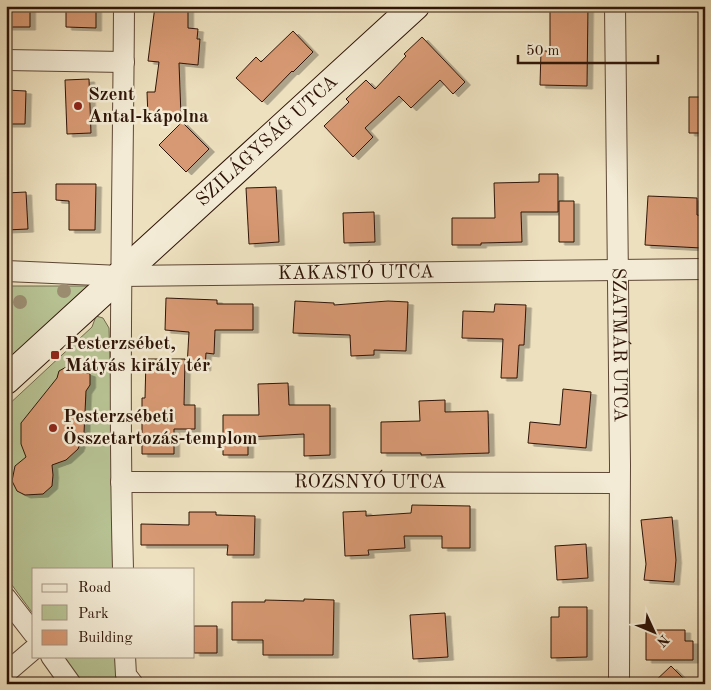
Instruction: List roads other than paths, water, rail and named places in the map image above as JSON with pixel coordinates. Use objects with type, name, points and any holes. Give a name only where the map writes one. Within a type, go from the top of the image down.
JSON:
[{"type":"street","points":[[123,568],[120,482],[124,6]]},
{"type":"street","name":"SZILÁGYSÁG UTCA","points":[[6,380],[415,6]]},
{"type":"street","name":"SZATMÁR UTCA","points":[[615,6],[619,684]]},
{"type":"street","points":[[6,60],[124,62]]},
{"type":"street","name":"KAKASTÓ UTCA","points":[[6,271],[121,276],[705,269]]},
{"type":"street","name":"ROZSNYÓ UTCA","points":[[120,482],[619,483]]},
{"type":"street","points":[[6,598],[32,631]]},
{"type":"street","points":[[6,673],[32,651]]},
{"type":"street","points":[[52,658],[71,684]]},
{"type":"street","points":[[125,658],[126,675],[133,684]]},
{"type":"place","name":"Szent Antal-kápolna","points":[[78,106]]},
{"type":"place","name":"Pesterzsébet, Mátyás király tér","points":[[55,355]]},
{"type":"place","name":"Pesterzsébeti Összetartozás-templom","points":[[53,428]]}]
